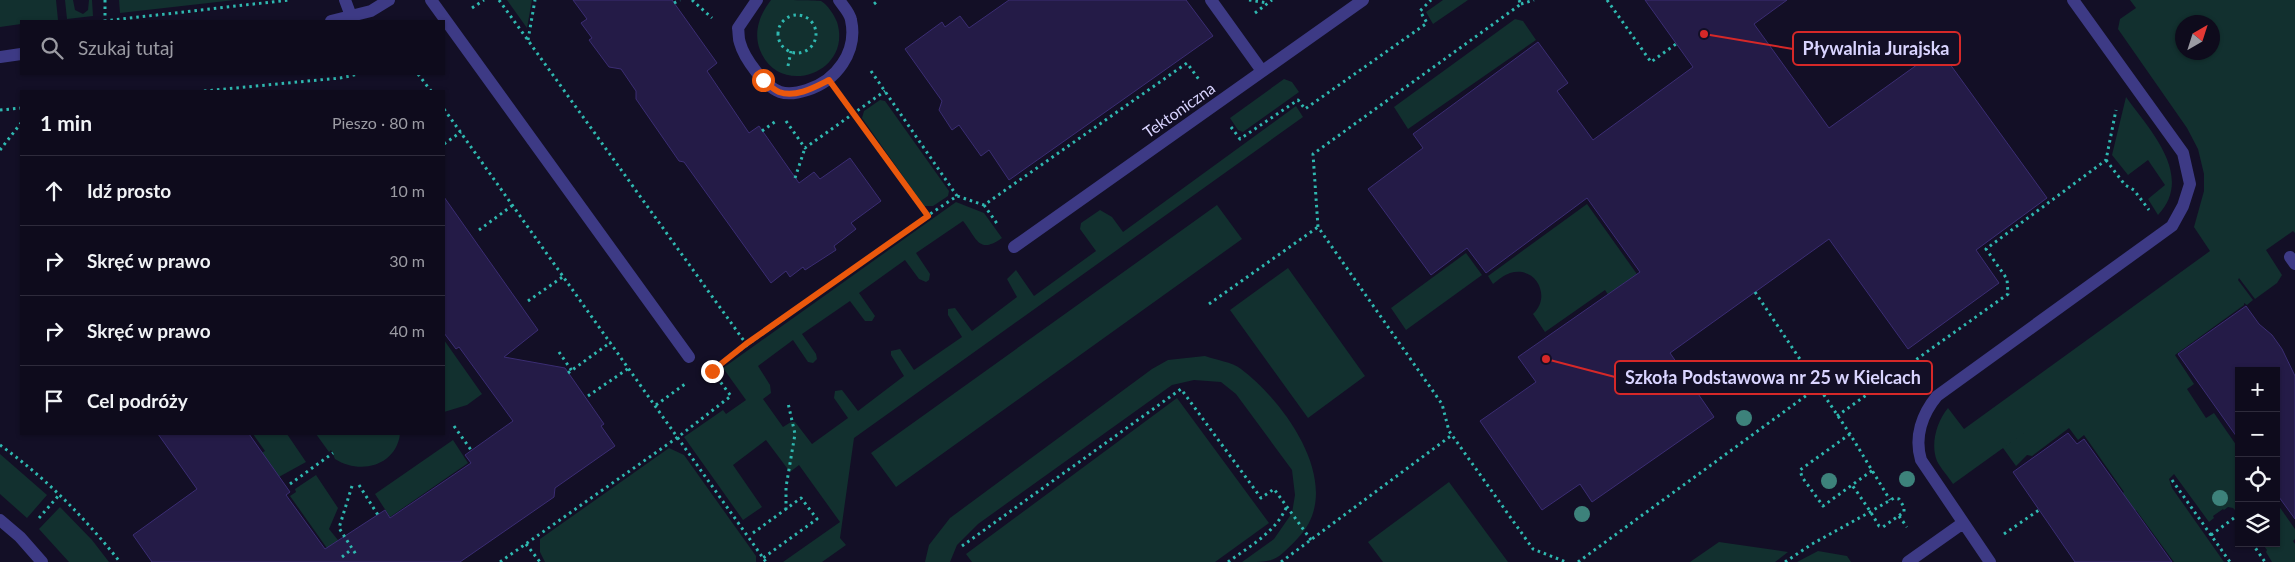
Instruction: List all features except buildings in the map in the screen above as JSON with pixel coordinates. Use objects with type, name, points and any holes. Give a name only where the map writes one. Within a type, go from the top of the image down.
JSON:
[{"type":"street","points":[[346,0],[351,16]]},
{"type":"street","points":[[335,20],[371,11],[389,0]]},
{"type":"street","points":[[431,0],[690,357]]},
{"type":"street","points":[[757,0],[738,28],[739,39],[744,52],[763,80],[780,92],[796,93],[829,80],[841,68],[847,56],[852,36],[851,19],[839,0]]},
{"type":"street","points":[[1210,0],[1262,71]]},
{"type":"street","name":"Tektoniczna","points":[[1014,247],[1362,0]]},
{"type":"street","points":[[1990,562],[1921,460],[1918,451],[1920,429],[1930,404],[1937,396],[2172,226],[2183,206],[2190,184],[2184,153],[2073,0]]},
{"type":"street","points":[[0,56],[20,54]]},
{"type":"street","points":[[0,520],[20,537],[42,562]]},
{"type":"street","points":[[1908,562],[1963,523]]},
{"type":"path","points":[[104,20],[105,0]]},
{"type":"path","points":[[113,20],[289,0]]},
{"type":"path","points":[[471,10],[484,0]]},
{"type":"path","points":[[499,0],[746,344]]},
{"type":"path","points":[[528,40],[535,0]]},
{"type":"path","points":[[674,3],[680,0]]},
{"type":"path","points":[[873,5],[879,0]]},
{"type":"path","points":[[1249,0],[1269,3]]},
{"type":"path","points":[[1534,0],[1520,2],[1313,154],[1318,227],[1442,404],[1452,435],[1533,549],[1566,562]]},
{"type":"path","points":[[1606,0],[1651,62],[1676,44]]},
{"type":"path","points":[[870,69],[957,196],[984,205],[1187,63],[1240,139],[1298,100],[1305,109],[1427,24],[1420,11],[1427,1]]},
{"type":"path","points":[[798,14],[809,18],[813,23],[816,38],[806,51],[791,51],[782,45],[778,30],[787,17],[798,14]]},
{"type":"path","points":[[214,90],[340,78],[354,75]]},
{"type":"path","points":[[419,75],[430,90]]},
{"type":"path","points":[[829,80],[928,216]]},
{"type":"path","points":[[254,86],[255,90]]},
{"type":"path","points":[[795,178],[805,148],[885,91]]},
{"type":"path","points":[[1837,416],[2008,294],[2007,280],[1986,249],[2106,160],[2118,104]]},
{"type":"path","points":[[0,110],[20,108]]},
{"type":"path","points":[[445,110],[630,368],[766,562]]},
{"type":"path","points":[[762,131],[783,116],[805,148]]},
{"type":"path","points":[[0,150],[20,124]]},
{"type":"path","points":[[445,143],[461,132]]},
{"type":"path","points":[[2106,160],[2125,185],[2134,190],[2165,231]]},
{"type":"path","points":[[500,562],[678,437],[731,396],[712,371],[746,344],[957,196]]},
{"type":"path","points":[[479,230],[513,205]]},
{"type":"path","points":[[1209,304],[1318,227]]},
{"type":"path","points":[[528,301],[564,276]]},
{"type":"path","points":[[1755,292],[1850,434],[1890,500]]},
{"type":"path","points":[[559,352],[570,372],[611,342]]},
{"type":"path","points":[[588,396],[630,368]]},
{"type":"path","points":[[1578,562],[1818,387]]},
{"type":"path","points":[[962,546],[1180,389],[1261,498],[1274,489],[1311,540]]},
{"type":"path","points":[[786,510],[786,486],[794,434],[788,403]]},
{"type":"path","points":[[454,426],[471,450]]},
{"type":"path","points":[[1850,434],[1800,470],[1802,477],[1823,506],[1873,470]]},
{"type":"path","points":[[1282,562],[1452,435]]},
{"type":"path","points":[[0,445],[60,494],[99,535],[120,562]]},
{"type":"path","points":[[290,484],[334,453]]},
{"type":"path","points":[[2172,480],[2230,562]]},
{"type":"path","points":[[1785,562],[1812,544],[1870,512],[1890,500],[1896,498],[1904,507],[1904,512],[1881,527],[1870,512],[1852,485]]},
{"type":"path","points":[[352,486],[339,528],[357,556]]},
{"type":"path","points":[[359,486],[378,514]]},
{"type":"path","points":[[33,523],[60,494]]},
{"type":"path","points":[[753,534],[802,498],[817,520],[763,558]]},
{"type":"path","points":[[1228,562],[1273,528],[1282,519],[1287,506]]},
{"type":"path","points":[[2003,535],[2038,510]]},
{"type":"path","points":[[1899,516],[1912,534]]},
{"type":"path","points":[[2211,535],[2234,518],[2235,519]]},
{"type":"path","points":[[526,544],[540,562]]},
{"type":"path","points":[[2255,547],[2265,562]]},
{"type":"path","points":[[342,557],[352,549]]},
{"type":"green space","points":[[0,0],[56,0],[58,20],[20,20],[20,24],[0,27]]},
{"type":"green space","points":[[65,0],[73,0],[75,10],[83,14],[88,10],[89,0],[92,0],[93,16],[67,19]]},
{"type":"green space","points":[[119,0],[235,0],[120,13]]},
{"type":"green space","points":[[507,0],[532,0],[527,28]]},
{"type":"green space","points":[[771,0],[805,0],[821,1],[824,3],[837,22],[839,40],[834,55],[825,66],[812,74],[797,76],[782,73],[769,65],[760,50],[757,37],[761,17]]},
{"type":"green space","points":[[1443,0],[1468,0],[1433,24],[1426,12]]},
{"type":"green space","points":[[2130,0],[2295,0],[2295,233],[2293,231],[2266,250],[2282,275],[2277,283],[2255,299],[2239,278],[2238,280],[2253,300],[2247,305],[2244,303],[2244,305],[2175,355],[2194,384],[2187,389],[2206,418],[2214,413],[2235,443],[2235,510],[2228,507],[2223,509],[2213,516],[2214,518],[2209,522],[2174,474],[2169,479],[2172,488],[2224,562],[2174,562],[2136,510],[2130,514],[2118,497],[2124,492],[2084,435],[2078,440],[2069,428],[2032,456],[2027,455],[2016,466],[2003,448],[1953,484],[1937,461],[1934,447],[1936,433],[1941,419],[1948,408],[1964,429],[2210,251],[2194,227],[2204,191],[2204,174],[2198,149],[2187,128],[2118,29],[2120,19],[2136,8]]},
{"type":"green space","points":[[1515,19],[1523,21],[1536,40],[1408,129],[1394,107]]},
{"type":"green space","points":[[1284,79],[1292,82],[1299,92],[1243,132],[1238,130],[1230,118]]},
{"type":"green space","points":[[2126,97],[2156,138],[2170,169],[2172,185],[2168,200],[2158,215],[2148,199],[2165,185],[2148,160],[2128,175],[2112,155]]},
{"type":"green space","points":[[880,100],[885,101],[949,191],[948,196],[933,206],[924,206],[862,118],[864,111]]},
{"type":"green space","points":[[1296,106],[1303,117],[854,438],[840,538],[846,545],[822,562],[783,562],[840,522],[799,465],[790,472],[766,440],[733,465],[762,507],[743,520],[684,437],[723,410],[726,414],[746,400],[723,368],[956,202],[984,213],[1002,238],[994,243],[983,245],[975,238],[963,221],[916,253],[930,274],[929,280],[926,282],[919,279],[905,260],[859,293],[875,316],[872,321],[865,321],[850,301],[802,334],[816,354],[817,359],[813,363],[808,362],[793,340],[758,366],[770,385],[771,393],[763,399],[783,427],[791,422],[795,422],[812,444],[848,418],[834,398],[835,391],[842,390],[858,411],[904,376],[891,355],[891,351],[900,349],[914,370],[962,337],[948,315],[948,309],[955,308],[972,331],[1017,297],[1007,279],[1016,270],[1034,296],[1096,251],[1080,229],[1081,223],[1100,210],[1112,217],[1123,232]]},
{"type":"green space","points":[[1587,204],[1644,284],[1615,305],[1605,290],[1545,332],[1533,314],[1539,307],[1541,299],[1541,291],[1534,278],[1519,272],[1510,273],[1493,284],[1488,276]]},
{"type":"green space","points":[[1217,205],[1242,239],[896,487],[871,453]]},
{"type":"green space","points":[[1466,253],[1482,275],[1406,330],[1391,308]]},
{"type":"green space","points":[[1288,268],[1365,376],[1308,418],[1230,310]]},
{"type":"green space","points":[[445,341],[482,394],[467,405],[445,412]]},
{"type":"green space","points":[[1205,356],[1229,363],[1241,369],[1275,402],[1291,424],[1304,447],[1313,471],[1316,495],[1311,517],[1298,538],[1279,556],[1268,561],[1242,562],[1274,539],[1292,513],[1295,495],[1292,470],[1236,394],[1221,382],[1194,380],[1172,385],[978,524],[957,545],[950,562],[925,562],[929,545],[950,518],[1152,369],[1168,360]]},
{"type":"green space","points":[[1177,398],[1269,523],[1215,562],[972,562],[966,554]]},
{"type":"green space","points":[[254,435],[288,435],[306,462],[277,478],[260,454],[265,451]]},
{"type":"green space","points":[[317,435],[400,435],[392,454],[384,460],[365,467],[345,464],[335,459],[331,450],[329,452]]},
{"type":"green space","points":[[453,440],[468,463],[390,517],[375,494]]},
{"type":"green space","points":[[669,448],[684,455],[756,556],[756,562],[545,562],[540,552],[540,539]]},
{"type":"green space","points":[[0,454],[47,495],[27,518],[0,494]]},
{"type":"green space","points":[[316,475],[338,508],[329,529],[342,545],[329,551],[290,496],[296,492],[295,489]]},
{"type":"green space","points":[[1449,482],[1508,562],[1383,562],[1368,542]]},
{"type":"green space","points":[[60,507],[92,540],[109,562],[69,562],[39,529]]},
{"type":"green space","points":[[2280,508],[2295,529],[2295,539],[2293,541],[2295,544],[2295,562],[2272,562],[2266,552],[2265,547],[2280,547]]},
{"type":"green space","points":[[1719,542],[1788,552],[1775,562],[1690,562]]},
{"type":"green space","points":[[1818,551],[1847,556],[1851,562],[1797,562]]},
{"type":"place","name":"Pływalnia Jurajska","points":[[1704,34]]},
{"type":"place","name":"Szkoła Podstawowa nr 25 w Kielcach","points":[[1546,359]]},
{"type":"route","points":[[712,371],[746,344],[928,216],[829,80],[796,93],[780,92],[763,80]]}]
